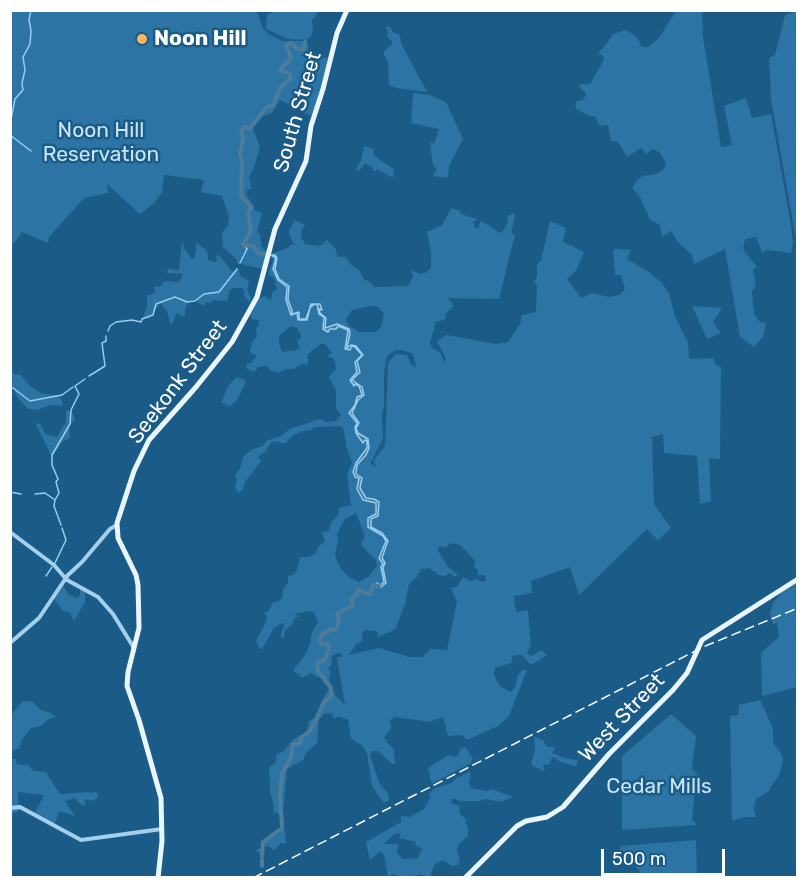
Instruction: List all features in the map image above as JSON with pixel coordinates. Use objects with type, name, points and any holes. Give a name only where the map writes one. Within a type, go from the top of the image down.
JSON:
[{"type":"main road","name":"South Street","points":[[260,290],[278,220],[304,166],[311,126],[347,10]]},
{"type":"main road","name":"Seekonk Street","points":[[117,525],[134,471],[149,440],[232,342],[260,290]]},
{"type":"main road","points":[[117,525],[118,538],[138,585],[139,628],[128,672],[127,689],[139,720],[160,795],[162,841],[158,878]]},
{"type":"main road","name":"West Street","points":[[465,878],[517,826],[526,821],[547,817],[563,807],[596,767],[673,690],[687,673],[699,644],[706,636],[798,579]]},
{"type":"street","points":[[10,643],[39,618],[65,578],[82,562],[103,536],[117,525]]},
{"type":"street","points":[[10,532],[54,565],[65,578],[101,600],[113,614],[134,649]]},
{"type":"street","points":[[10,808],[20,807],[81,840],[162,829]]},
{"type":"green space","points":[[702,10],[703,37],[721,147],[732,145],[724,106],[746,98],[752,118],[771,114],[791,225],[793,244],[791,253],[767,250],[762,253],[756,237],[745,239],[743,249],[757,267],[753,270],[756,284],[752,292],[754,314],[760,322],[766,323],[763,337],[754,347],[740,337],[725,249],[694,264],[692,255],[678,242],[671,231],[662,237],[660,225],[650,220],[640,197],[632,188],[643,176],[656,174],[663,170],[666,165],[659,152],[652,149],[647,154],[641,148],[627,157],[618,142],[611,141],[608,125],[600,126],[595,116],[589,116],[575,108],[577,101],[583,100],[586,93],[579,87],[580,84],[590,84],[604,60],[603,56],[598,53],[613,34],[626,30],[637,37],[642,47],[648,47],[659,38],[676,11]]},
{"type":"green space","name":"Noon Hill Reservation","points":[[11,11],[257,11],[263,29],[267,33],[282,41],[306,41],[308,55],[328,58],[319,100],[311,116],[280,100],[272,113],[263,116],[253,128],[260,147],[254,168],[249,176],[251,189],[247,190],[246,195],[254,206],[254,210],[262,213],[257,232],[260,234],[262,247],[268,253],[263,269],[237,263],[237,260],[223,247],[222,233],[228,225],[229,217],[222,196],[201,192],[204,180],[164,175],[162,193],[140,214],[107,184],[108,193],[84,198],[49,237],[48,243],[22,232],[11,245]]},
{"type":"green space","points":[[274,11],[316,11],[317,14],[312,20],[311,36],[307,40],[288,39],[266,29],[267,15]]},
{"type":"green space","points":[[797,11],[798,239],[796,239],[771,99],[769,58],[775,55],[785,15]]},
{"type":"green space","points":[[385,26],[399,34],[402,45],[427,92],[389,85],[388,62],[383,52],[392,44],[392,41],[387,36]]},
{"type":"green space","points":[[413,93],[430,95],[446,102],[463,139],[449,166],[448,178],[433,176],[437,169],[433,165],[430,144],[431,142],[434,144],[439,129],[411,123]]},
{"type":"green space","points":[[364,146],[374,150],[373,155],[394,169],[393,178],[377,169],[373,171],[373,168],[365,163],[360,170],[355,170],[361,161]]},
{"type":"green space","points":[[451,208],[477,219],[471,222],[475,224],[474,227],[478,228],[481,221],[499,233],[507,224],[508,216],[513,213],[515,216],[511,234],[515,234],[499,299],[448,298],[454,306],[445,314],[446,319],[436,322],[430,343],[432,348],[440,352],[444,362],[446,359],[437,341],[446,335],[497,344],[508,342],[520,324],[522,315],[536,312],[537,286],[534,282],[537,278],[537,264],[541,261],[550,221],[566,228],[563,242],[584,252],[576,271],[567,279],[581,298],[593,293],[608,297],[619,295],[625,289],[621,275],[615,275],[613,249],[631,250],[627,259],[649,272],[662,283],[669,294],[675,316],[688,343],[689,359],[713,358],[716,365],[721,367],[720,459],[709,458],[711,501],[700,504],[697,456],[664,453],[663,434],[652,437],[654,504],[671,528],[658,540],[647,529],[579,595],[570,567],[531,581],[532,593],[514,596],[516,612],[528,610],[531,644],[527,654],[532,656],[541,650],[547,655],[531,665],[522,655],[515,655],[511,663],[495,668],[494,675],[500,686],[511,692],[515,688],[518,675],[523,670],[527,670],[509,716],[498,726],[467,740],[462,735],[448,736],[443,717],[430,722],[395,717],[390,720],[391,728],[384,738],[394,750],[395,764],[392,764],[378,751],[373,751],[370,755],[379,783],[389,795],[389,800],[384,803],[372,786],[367,753],[361,744],[351,738],[348,720],[338,716],[335,719],[331,713],[324,714],[319,720],[317,743],[306,753],[303,760],[287,769],[283,812],[286,844],[281,843],[274,850],[268,846],[264,847],[263,857],[256,850],[263,847],[264,842],[282,829],[279,814],[273,811],[269,768],[275,763],[277,754],[284,751],[293,739],[307,732],[309,721],[318,716],[321,703],[329,688],[320,677],[311,673],[302,678],[294,672],[305,655],[312,632],[318,622],[314,612],[294,614],[299,616],[285,630],[284,638],[281,634],[285,624],[282,623],[274,628],[262,649],[259,648],[256,640],[265,624],[267,617],[264,613],[269,611],[272,603],[279,601],[283,596],[288,576],[293,575],[297,570],[300,557],[315,554],[318,547],[325,541],[322,532],[329,531],[331,523],[339,514],[339,508],[351,505],[347,475],[352,462],[341,426],[315,427],[293,435],[285,444],[271,442],[266,451],[258,457],[261,461],[245,482],[243,490],[238,493],[235,486],[237,480],[235,475],[240,469],[243,457],[251,450],[262,446],[268,440],[279,437],[290,429],[320,419],[327,422],[336,421],[341,415],[336,408],[336,391],[329,377],[336,369],[335,363],[334,359],[327,356],[332,353],[325,344],[321,344],[308,354],[307,365],[302,364],[294,369],[286,369],[278,373],[267,366],[258,367],[254,372],[247,369],[246,364],[251,363],[257,355],[250,351],[253,340],[257,337],[256,329],[259,325],[258,320],[250,316],[260,298],[265,296],[271,300],[272,293],[277,289],[274,278],[268,275],[273,260],[271,254],[288,248],[291,244],[295,245],[289,231],[295,220],[305,225],[302,228],[301,238],[306,244],[320,246],[327,240],[335,248],[338,257],[346,257],[350,264],[359,270],[364,279],[374,287],[408,286],[413,276],[411,269],[419,274],[431,268],[427,232],[442,225]],"holes":[[[287,288],[292,314],[299,312],[299,319],[306,319],[308,308],[316,302],[322,311],[319,309],[320,313],[326,318],[325,328],[338,324],[350,331],[347,348],[353,345],[356,346],[363,355],[357,361],[358,369],[356,360],[362,355],[355,347],[352,346],[350,350],[345,349],[348,330],[338,326],[330,331],[323,329],[324,317],[319,314],[317,304],[310,308],[307,320],[298,320],[298,314],[294,315],[291,314],[286,300]],[[371,306],[378,307],[384,314],[381,327],[376,332],[359,332],[348,325],[346,319],[352,310]],[[291,326],[297,328],[301,335],[297,341],[300,347],[296,350],[282,352],[279,336]],[[396,350],[413,354],[416,368],[411,364],[407,355],[396,354],[388,363],[385,446],[373,461],[376,467],[371,462],[383,439],[384,373],[387,356]],[[358,371],[352,380],[362,387],[364,395],[358,400],[352,413],[358,425],[356,428],[358,433],[368,439],[369,448],[357,465],[356,474],[362,478],[360,488],[366,498],[379,502],[378,516],[371,520],[371,527],[382,533],[388,545],[382,558],[383,563],[381,555],[386,542],[380,534],[371,530],[369,517],[375,515],[376,503],[363,500],[357,489],[359,478],[355,477],[353,472],[356,463],[367,448],[367,441],[363,442],[358,436],[355,427],[357,424],[349,413],[360,396],[362,395],[359,386],[355,384],[354,386],[350,381]],[[356,513],[365,536],[361,545],[376,560],[377,566],[368,577],[359,582],[349,577],[341,569],[335,556],[337,534],[345,519]],[[451,543],[460,545],[475,561],[474,567],[478,570],[478,575],[485,575],[486,581],[482,582],[477,579],[471,581],[463,577],[457,587],[451,588],[457,602],[447,650],[430,649],[423,657],[409,657],[379,648],[349,655],[356,644],[363,641],[364,630],[376,631],[377,637],[395,630],[405,604],[409,584],[417,577],[421,569],[429,568],[445,576],[450,573],[455,577],[458,575],[448,567],[438,550],[439,546],[445,548]],[[383,564],[386,583],[379,588],[378,585],[384,582],[381,567]],[[339,653],[343,656],[337,658],[345,705],[336,696],[330,683],[331,672],[328,668],[331,665],[332,656]]]},
{"type":"green space","points":[[182,241],[192,259],[195,257],[197,243],[205,249],[208,260],[215,262],[217,261],[216,256],[219,255],[232,271],[239,269],[240,276],[249,281],[247,290],[251,297],[250,303],[243,294],[245,292],[242,288],[233,288],[230,290],[227,301],[214,300],[203,306],[195,300],[189,301],[184,317],[177,313],[172,324],[167,311],[160,303],[149,318],[143,318],[147,296],[155,293],[154,286],[160,287],[165,281],[178,282],[182,278],[182,274],[167,273],[168,267],[179,270]]},
{"type":"green space","points":[[692,306],[722,308],[713,322],[721,333],[707,339]]},
{"type":"green space","points":[[11,371],[15,375],[20,374],[31,387],[41,393],[59,396],[63,403],[62,406],[51,405],[37,410],[28,409],[17,397],[14,389],[11,390]]},
{"type":"green space","points":[[236,377],[245,380],[245,385],[236,401],[230,406],[222,401],[227,388]]},
{"type":"green space","points":[[66,410],[71,411],[75,419],[69,427],[70,438],[63,441],[52,457],[36,424],[40,423],[45,434],[57,437],[66,422]]},
{"type":"green space","points":[[797,578],[797,687],[762,696],[761,653],[779,637],[777,623],[773,624],[770,614],[773,603],[788,584]]},
{"type":"green space","points":[[63,585],[68,594],[76,598],[80,595],[80,589],[85,591],[85,602],[74,621],[70,613],[62,610],[54,599]]},
{"type":"green space","name":"Cedar Mills","points":[[760,700],[773,728],[773,743],[781,753],[783,760],[780,773],[768,792],[756,799],[754,809],[756,817],[745,817],[732,821],[730,716],[739,715],[739,705]]},
{"type":"green space","points":[[22,702],[33,702],[41,710],[56,717],[49,719],[41,726],[31,728],[21,741],[20,748],[11,751],[11,715]]},
{"type":"green space","name":"Cedar Mills","points":[[671,714],[696,736],[692,768],[697,774],[692,820],[697,825],[622,830],[622,756]]},
{"type":"green space","points":[[534,736],[544,741],[546,746],[555,748],[552,753],[576,760],[578,762],[576,766],[560,762],[554,757],[550,764],[543,765],[545,772],[533,766],[531,764],[535,750]]},
{"type":"green space","points":[[465,747],[473,758],[471,763],[431,782],[428,768],[448,755],[455,757],[459,754],[460,749]]},
{"type":"green space","points":[[11,759],[15,759],[17,764],[28,765],[34,771],[46,772],[60,794],[89,792],[90,794],[92,792],[97,793],[98,797],[93,801],[85,799],[85,806],[75,798],[65,801],[75,816],[59,811],[54,826],[34,815],[44,795],[18,792],[19,811],[11,814]]},
{"type":"green space","points":[[469,772],[471,773],[469,782],[471,788],[487,791],[492,789],[513,797],[501,802],[485,799],[460,801],[452,798],[451,803],[459,806],[460,814],[467,820],[465,822],[468,827],[468,836],[458,845],[457,853],[460,858],[458,865],[452,866],[441,861],[434,865],[430,877],[420,874],[401,877],[393,874],[388,877],[384,855],[380,851],[370,860],[366,842],[401,822],[401,816],[410,817],[424,809],[430,799],[429,794],[435,788],[452,783],[456,778]],"holes":[[[401,833],[399,838],[416,842],[415,845],[422,849],[418,858],[403,859],[397,853],[398,844],[384,844],[394,834]]]},
{"type":"green space","name":"Cedar Mills","points":[[696,840],[697,877],[644,877],[627,856],[619,854],[621,846]]},
{"type":"shaded area","points":[[271,255],[277,258],[275,269],[279,279],[289,286],[288,300],[292,314],[299,312],[299,319],[306,319],[311,304],[317,304],[310,308],[307,320],[298,320],[297,313],[291,315],[286,300],[287,287],[278,280],[273,269],[276,258]]},
{"type":"shaded area","points":[[317,304],[320,304],[322,310],[319,309],[320,313],[326,318],[325,328],[337,324],[349,329],[347,348],[351,345],[356,346],[363,355],[357,361],[360,372],[352,380],[362,387],[364,395],[358,400],[352,413],[359,423],[356,428],[358,433],[368,439],[369,448],[357,465],[356,474],[362,478],[360,488],[366,498],[379,502],[378,516],[371,519],[371,527],[382,533],[388,541],[382,558],[385,563],[383,568],[386,583],[381,587],[375,585],[384,582],[381,567],[383,564],[379,558],[386,541],[383,536],[368,527],[368,518],[376,514],[376,503],[363,500],[357,489],[359,478],[355,477],[353,472],[356,463],[367,448],[367,441],[363,443],[356,433],[355,427],[357,423],[349,413],[357,397],[362,395],[359,386],[355,384],[354,386],[350,380],[357,372],[355,362],[362,355],[355,347],[352,346],[350,350],[345,349],[348,330],[338,326],[328,332],[323,329],[324,317],[319,314]]},
{"type":"waterway","points":[[10,125],[15,99],[23,90],[25,70],[23,57],[30,44],[31,10]]},
{"type":"waterway","points":[[269,255],[258,253],[253,246],[243,245],[251,230],[248,213],[251,207],[241,196],[240,153],[243,139],[241,131],[244,127],[250,128],[266,108],[273,105],[281,87],[291,78],[290,74],[280,70],[291,58],[286,45],[291,43],[303,50],[305,42]]},
{"type":"waterway","points":[[10,135],[31,151]]},
{"type":"waterway","points":[[240,263],[247,249],[245,246]]},
{"type":"waterway","points":[[108,331],[110,326],[116,322],[132,320],[141,322],[142,319],[153,315],[156,304],[175,297],[187,302],[195,301],[204,294],[219,292],[237,269]]},
{"type":"waterway","points":[[89,376],[105,366],[102,343],[106,341],[106,336]]},
{"type":"waterway","points":[[61,525],[54,506],[59,493],[56,482],[58,479],[52,465],[52,455],[70,424],[71,410],[79,394],[75,386],[85,379]]},
{"type":"waterway","points":[[10,389],[13,388],[30,401],[62,395],[73,387]]},
{"type":"waterway","points":[[10,492],[21,494]]},
{"type":"waterway","points":[[35,494],[45,493],[55,500]]},
{"type":"waterway","points":[[55,563],[66,540],[62,528]]},
{"type":"waterway","points":[[46,576],[52,567]]},
{"type":"waterway","points":[[262,857],[263,842],[282,828],[280,795],[282,774],[291,757],[293,744],[300,744],[301,738],[311,730],[324,702],[331,696],[331,688],[318,671],[317,664],[325,659],[329,649],[328,644],[321,644],[320,639],[331,629],[336,630],[339,619],[337,614],[353,605],[351,599],[357,595],[358,589],[367,594],[371,593],[373,585],[379,586]]},
{"type":"waterway","points":[[262,860],[262,866]]},
{"type":"railway","points":[[253,878],[703,647],[798,608]]},
{"type":"place","name":"Noon Hill","points":[[142,39]]}]
